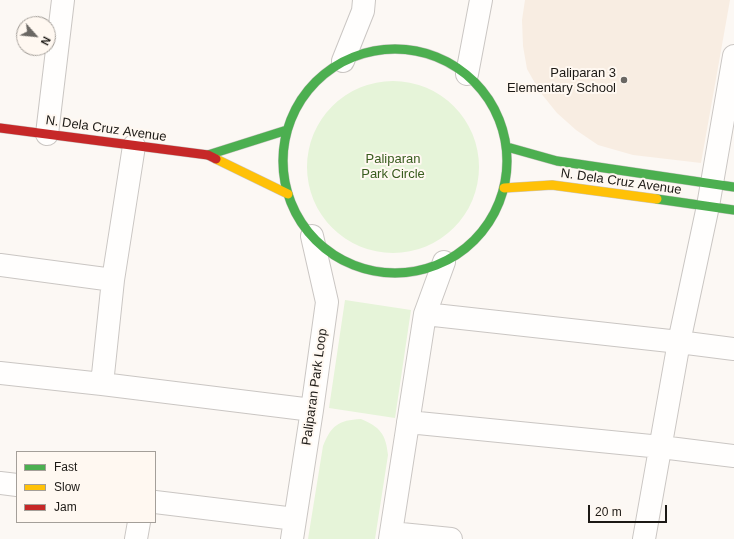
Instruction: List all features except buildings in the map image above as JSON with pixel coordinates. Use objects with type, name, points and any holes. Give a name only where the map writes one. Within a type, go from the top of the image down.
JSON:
[{"type":"street","points":[[47,134],[63,0]]},
{"type":"street","points":[[343,61],[362,11],[364,0]]},
{"type":"street","points":[[467,74],[481,0]]},
{"type":"street","points":[[394,48],[420,51],[444,59],[467,74],[486,95],[500,120],[507,147],[507,168],[504,188],[496,211],[482,231],[465,249],[444,262],[421,270],[397,274],[373,272],[350,264],[330,253],[312,236],[297,216],[288,194],[283,163],[287,130],[299,103],[318,79],[343,61],[368,52],[394,48]]},
{"type":"street","points":[[644,539],[679,342],[708,206],[734,56]]},
{"type":"street","name":"N. Dela Cruz Avenue","points":[[0,128],[208,155],[288,194]]},
{"type":"street","name":"N. Dela Cruz Avenue","points":[[208,155],[287,130]]},
{"type":"street","points":[[102,384],[113,280],[134,146]]},
{"type":"street","name":"N. Dela Cruz Avenue","points":[[507,147],[557,161],[734,187]]},
{"type":"street","name":"N. Dela Cruz Avenue","points":[[504,188],[552,185],[734,210]]},
{"type":"street","name":"Paliparan Park Loop","points":[[294,529],[327,302],[312,236]]},
{"type":"street","points":[[444,262],[425,314],[390,536],[451,539]]},
{"type":"street","points":[[0,265],[113,280]]},
{"type":"street","points":[[425,314],[734,349]]},
{"type":"street","points":[[0,373],[312,410]]},
{"type":"street","points":[[408,422],[661,447],[734,456]]},
{"type":"street","points":[[0,482],[16,485]]},
{"type":"street","points":[[156,502],[294,529]]},
{"type":"street","points":[[136,539],[139,523]]},
{"type":"shaded area","name":"Paliparan 3 Elementary School","points":[[525,0],[730,0],[701,163],[633,155],[598,145],[576,130],[557,113],[540,92],[527,69],[523,46],[522,20]]},
{"type":"green space","name":"Paliparan Park Circle","points":[[385,81],[401,81],[434,91],[454,106],[469,126],[477,150],[479,167],[477,184],[469,208],[454,228],[434,243],[418,249],[401,253],[385,253],[352,243],[332,228],[327,222],[317,208],[311,192],[307,175],[307,159],[317,126],[332,106],[338,101],[352,91],[368,85]]},
{"type":"green space","points":[[345,300],[411,310],[395,418],[329,408]]},
{"type":"green space","points":[[361,419],[373,425],[384,436],[388,455],[375,539],[308,539],[323,446],[326,439],[336,425],[346,421]]},
{"type":"traffic: fast","points":[[395,49],[417,51],[448,62],[466,74],[482,90],[494,108],[502,129],[505,139],[507,161],[505,183],[494,214],[482,232],[466,248],[448,260],[427,268],[417,271],[395,273],[373,271],[342,260],[324,248],[308,232],[296,214],[288,193],[285,183],[283,161],[285,139],[296,108],[308,90],[324,74],[342,62],[363,54],[373,51],[395,49]]},
{"type":"traffic: fast","points":[[208,155],[287,130]]},
{"type":"traffic: fast","points":[[507,147],[557,161],[734,187]]},
{"type":"traffic: fast","points":[[657,199],[734,210]]},
{"type":"traffic: slow","points":[[216,159],[288,194]]},
{"type":"traffic: slow","points":[[504,188],[552,185],[657,199]]},
{"type":"traffic: jam","points":[[0,128],[208,155],[216,159]]},
{"type":"place","name":"Paliparan 3 Elementary School","points":[[624,80]]}]
